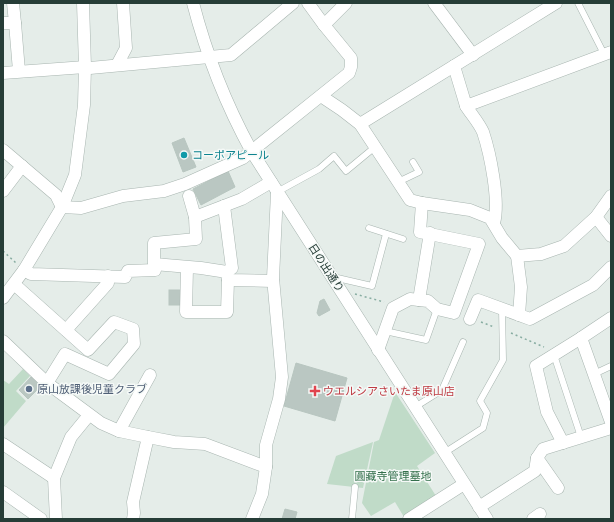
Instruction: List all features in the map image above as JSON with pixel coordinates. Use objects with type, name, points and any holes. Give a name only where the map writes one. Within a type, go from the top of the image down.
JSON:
[{"type":"street","points":[[13,3],[9,23],[19,71]]},
{"type":"street","points":[[3,298],[24,270],[62,207],[75,175],[84,105],[86,67],[83,3]]},
{"type":"street","points":[[117,65],[126,48],[123,3]]},
{"type":"street","name":"日の出通り","points":[[193,3],[209,57],[227,105],[252,152],[486,519]]},
{"type":"street","points":[[3,73],[86,67],[90,68],[231,55],[293,3]]},
{"type":"street","points":[[62,207],[81,208],[123,196],[171,188],[185,184],[244,158],[321,96],[348,73],[351,66],[351,58],[308,3]]},
{"type":"street","points":[[324,25],[346,3]]},
{"type":"street","points":[[434,3],[473,54]]},
{"type":"street","points":[[360,124],[556,3]]},
{"type":"street","points":[[466,106],[608,53]]},
{"type":"street","points":[[454,66],[466,106],[482,131],[494,179],[496,215],[494,223]]},
{"type":"street","points":[[321,96],[360,124],[410,200],[470,210],[490,218],[502,238],[517,256],[521,288],[519,315]]},
{"type":"street","points":[[3,150],[56,195],[62,207]]},
{"type":"street","points":[[3,191],[22,166]]},
{"type":"street","points":[[195,217],[242,199],[275,189],[274,281],[282,377],[279,399],[266,445],[266,467],[262,494],[252,519]]},
{"type":"street","points":[[24,270],[31,274],[108,276],[125,276],[128,270],[155,270],[156,264],[154,264],[154,244],[196,239],[195,217],[189,196]]},
{"type":"street","points":[[517,256],[541,254],[564,246],[596,216],[611,196]]},
{"type":"street","points":[[378,350],[394,308],[410,299],[428,300],[437,309],[454,313],[479,244],[420,232],[422,203]]},
{"type":"street","points":[[187,268],[186,312],[227,312],[228,276],[232,268],[224,206]]},
{"type":"street","points":[[596,216],[611,236]]},
{"type":"street","points":[[419,300],[430,233]]},
{"type":"street","points":[[156,264],[187,268],[201,268],[228,276],[274,281]]},
{"type":"street","points":[[470,319],[478,300],[530,319],[593,286],[611,267]]},
{"type":"street","points":[[66,330],[108,283],[108,276]]},
{"type":"street","points":[[14,284],[88,350],[114,322],[133,329],[134,344],[109,374],[65,354],[47,383]]},
{"type":"street","points":[[563,444],[547,412],[536,366],[611,318]]},
{"type":"street","points":[[581,338],[611,422]]},
{"type":"street","points":[[3,341],[47,383],[101,423],[119,431],[148,437],[174,442],[205,444],[266,467]]},
{"type":"street","points":[[119,431],[150,375]]},
{"type":"street","points":[[56,519],[54,478],[71,437],[89,414]]},
{"type":"street","points":[[479,507],[535,471],[537,458],[543,449],[611,428]]},
{"type":"street","points":[[133,519],[133,502],[148,437]]},
{"type":"street","points":[[3,444],[54,478]]},
{"type":"street","points":[[537,458],[558,488]]},
{"type":"street","points":[[408,519],[464,484]]},
{"type":"street","points":[[3,492],[41,519]]},
{"type":"lane","points":[[578,3],[608,53]]},
{"type":"lane","points":[[275,189],[319,169],[334,156],[346,171],[375,148]]},
{"type":"lane","points":[[398,182],[418,172],[413,162]]},
{"type":"lane","points":[[369,228],[403,240]]},
{"type":"lane","points":[[330,276],[372,286],[386,234]]},
{"type":"lane","points":[[385,330],[426,340],[437,309]]},
{"type":"lane","points":[[444,454],[483,428],[486,414],[480,400],[503,360],[502,309]]},
{"type":"lane","points":[[415,407],[442,390],[463,342]]},
{"type":"lane","points":[[554,355],[581,437]]},
{"type":"lane","points":[[594,374],[611,366]]},
{"type":"lane","points":[[352,519],[355,487]]},
{"type":"path","points":[[3,251],[24,270]]},
{"type":"green space","points":[[23,369],[30,376],[16,391],[26,401],[3,428],[3,380],[9,384]]},
{"type":"green space","name":"圓藏寺管理墓地","points":[[395,392],[435,453],[417,466],[436,496],[404,517],[395,502],[371,516],[362,503],[374,442],[379,440]]},
{"type":"green space","points":[[373,442],[363,488],[327,484],[336,456]]},
{"type":"building","name":"コーポアピール","points":[[184,138],[196,167],[183,172],[172,143]]},
{"type":"building","points":[[228,171],[235,187],[201,205],[193,189]]},
{"type":"building","points":[[169,290],[181,290],[181,305],[169,305]]},
{"type":"building","points":[[324,299],[330,310],[319,316],[317,313],[320,301]]},
{"type":"building","points":[[296,363],[347,378],[335,421],[284,406]]},
{"type":"building","points":[[31,377],[41,386],[28,399],[19,390]]},
{"type":"building","points":[[285,509],[297,512],[295,519],[282,519]]},
{"type":"place","name":"コーポアピール","points":[[184,155]]},
{"type":"place","name":"原山放課後児童クラブ","points":[[29,389]]},
{"type":"place","name":"ウエルシアさいたま原山店","points":[[315,391]]}]
